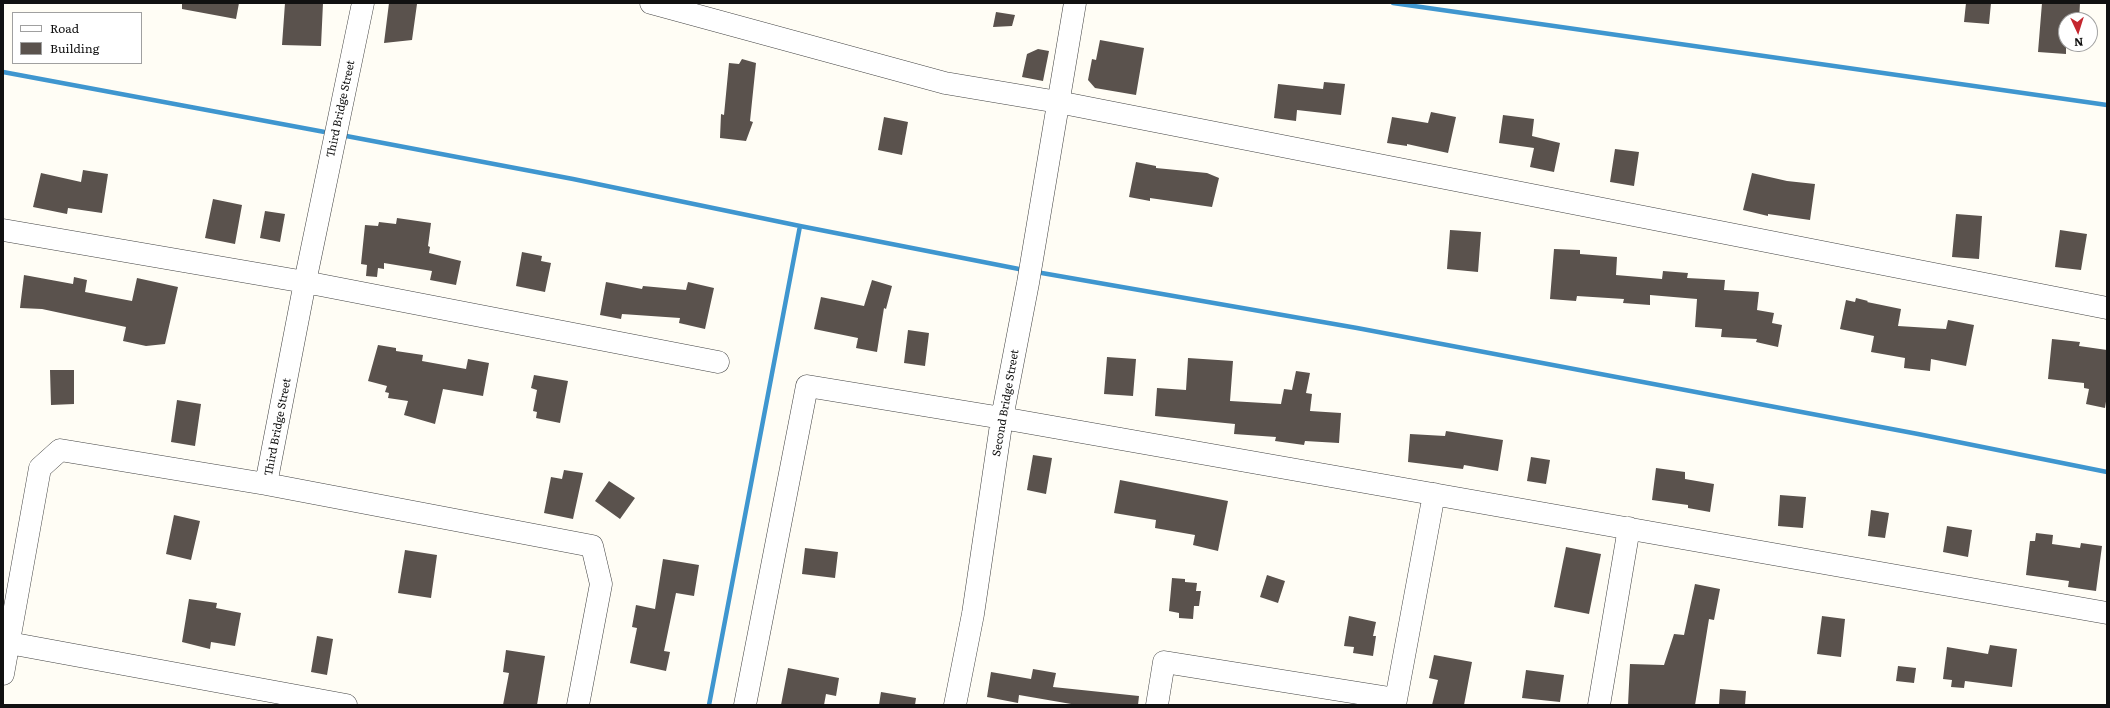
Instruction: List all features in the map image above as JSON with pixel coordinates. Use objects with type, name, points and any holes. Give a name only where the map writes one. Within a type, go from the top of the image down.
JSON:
[{"type":"street","name":"Third Bridge Street","points":[[250,482],[305,282],[363,3]]},
{"type":"street","points":[[651,3],[945,83],[1058,102],[2107,308]]},
{"type":"street","name":"Second Bridge Street","points":[[954,705],[973,614],[1002,418],[1028,283],[1075,3]]},
{"type":"street","points":[[3,230],[305,282],[718,362]]},
{"type":"street","points":[[745,705],[808,386],[1002,418],[2107,613]]},
{"type":"street","points":[[3,674],[40,468],[60,450],[250,482],[592,546],[601,584],[578,705]]},
{"type":"street","points":[[1157,705],[1164,662],[1396,702],[1434,494]]},
{"type":"street","points":[[1599,705],[1629,528]]},
{"type":"street","points":[[9,643],[346,705]]},
{"type":"building","points":[[182,3],[239,3],[236,19],[182,9]]},
{"type":"building","points":[[285,3],[323,3],[321,46],[282,45]]},
{"type":"building","points":[[389,3],[417,4],[412,40],[384,43]]},
{"type":"building","points":[[1966,3],[1991,3],[1989,24],[1964,22]]},
{"type":"building","points":[[2042,3],[2080,3],[2079,12],[2058,12],[2058,52],[2066,52],[2066,54],[2038,52]]},
{"type":"building","points":[[996,12],[1015,15],[1012,26],[993,27]]},
{"type":"building","points":[[1100,40],[1144,48],[1136,95],[1095,88],[1088,80],[1092,59],[1096,60]]},
{"type":"building","points":[[1038,49],[1049,51],[1043,81],[1022,77],[1027,54]]},
{"type":"building","points":[[742,59],[756,63],[750,121],[753,122],[746,141],[720,138],[721,114],[724,115],[729,63],[739,64]]},
{"type":"building","points":[[1324,82],[1345,84],[1341,115],[1297,110],[1296,121],[1274,118],[1278,84],[1323,89]]},
{"type":"building","points":[[1431,112],[1456,117],[1448,153],[1407,144],[1407,146],[1387,143],[1392,117],[1428,123]]},
{"type":"building","points":[[1503,115],[1534,119],[1532,136],[1560,143],[1554,172],[1530,167],[1534,148],[1499,143]]},
{"type":"building","points":[[884,117],[908,122],[902,155],[878,150]]},
{"type":"building","points":[[1615,149],[1639,152],[1634,186],[1610,182]]},
{"type":"building","points":[[1136,162],[1156,166],[1156,168],[1207,173],[1219,178],[1212,207],[1150,198],[1150,201],[1129,197]]},
{"type":"building","points":[[83,170],[108,174],[102,213],[68,208],[67,214],[33,207],[41,173],[81,182]]},
{"type":"building","points":[[1752,173],[1787,181],[1815,184],[1810,220],[1768,214],[1768,216],[1743,210]]},
{"type":"building","points":[[213,199],[242,205],[235,244],[205,238]]},
{"type":"building","points":[[265,211],[285,214],[280,242],[260,238]]},
{"type":"building","points":[[1956,214],[1982,216],[1979,259],[1952,257]]},
{"type":"building","points":[[397,218],[431,223],[428,246],[430,247],[429,253],[461,261],[456,285],[430,280],[432,271],[384,263],[384,269],[378,268],[377,277],[366,276],[367,265],[361,264],[365,225],[378,226],[379,222],[396,224]]},
{"type":"building","points":[[1450,230],[1481,232],[1478,272],[1447,269]]},
{"type":"building","points":[[2060,230],[2087,234],[2081,270],[2055,267]]},
{"type":"building","points":[[1554,249],[1580,250],[1580,254],[1617,257],[1616,275],[1662,279],[1663,271],[1688,273],[1687,278],[1725,280],[1724,290],[1759,292],[1757,310],[1774,313],[1772,323],[1782,325],[1778,347],[1756,342],[1757,339],[1721,337],[1722,329],[1695,327],[1697,299],[1650,295],[1650,305],[1623,303],[1624,299],[1577,296],[1576,301],[1550,299]]},
{"type":"building","points":[[522,252],[542,256],[541,261],[551,263],[545,292],[516,286]]},
{"type":"building","points":[[24,275],[73,284],[74,277],[87,280],[85,292],[132,301],[137,278],[178,287],[165,344],[146,346],[123,341],[126,327],[42,309],[20,308]]},
{"type":"building","points":[[872,280],[892,286],[886,309],[884,308],[877,352],[856,348],[858,338],[814,329],[821,297],[864,306]]},
{"type":"building","points":[[606,282],[642,289],[643,286],[686,290],[688,282],[714,288],[705,329],[679,323],[680,318],[622,314],[621,319],[600,315]]},
{"type":"building","points":[[1856,298],[1868,301],[1867,302],[1901,309],[1898,326],[1946,329],[1948,320],[1974,325],[1966,366],[1931,359],[1930,371],[1904,368],[1905,358],[1871,352],[1874,336],[1840,329],[1846,300],[1855,302]]},
{"type":"building","points":[[908,330],[929,333],[925,366],[904,363]]},
{"type":"building","points":[[2052,339],[2080,342],[2079,346],[2107,350],[2107,395],[2105,408],[2086,404],[2089,389],[2084,388],[2084,383],[2048,379]]},
{"type":"building","points":[[378,345],[396,348],[396,351],[423,355],[422,361],[466,369],[468,359],[489,363],[483,396],[443,389],[435,424],[404,415],[408,401],[388,398],[389,393],[385,392],[387,386],[368,381]]},
{"type":"building","points":[[1107,357],[1136,359],[1133,396],[1104,394]]},
{"type":"building","points":[[1188,358],[1233,361],[1230,401],[1281,404],[1284,389],[1292,390],[1296,371],[1310,373],[1306,393],[1312,394],[1310,411],[1341,413],[1339,443],[1305,441],[1304,445],[1275,441],[1276,437],[1234,434],[1235,424],[1155,416],[1157,388],[1186,390]]},
{"type":"building","points":[[50,370],[74,370],[74,404],[51,405]]},
{"type":"building","points":[[534,375],[568,381],[560,423],[536,418],[537,412],[533,411],[537,390],[531,388]]},
{"type":"building","points":[[177,400],[201,404],[195,446],[171,442]]},
{"type":"building","points":[[1446,431],[1503,440],[1498,471],[1464,465],[1463,469],[1408,462],[1410,434],[1445,436]]},
{"type":"building","points":[[1033,455],[1052,458],[1046,494],[1027,490]]},
{"type":"building","points":[[1531,457],[1550,460],[1546,484],[1527,481]]},
{"type":"building","points":[[1656,468],[1685,472],[1685,479],[1714,484],[1710,512],[1688,508],[1688,505],[1652,500]]},
{"type":"building","points":[[564,470],[583,473],[573,519],[544,513],[551,477],[562,479]]},
{"type":"building","points":[[1120,480],[1228,501],[1218,551],[1193,545],[1195,535],[1155,528],[1156,520],[1114,513]]},
{"type":"building","points":[[609,481],[635,498],[620,519],[595,501]]},
{"type":"building","points":[[1780,495],[1806,497],[1803,528],[1778,526]]},
{"type":"building","points":[[1871,510],[1889,513],[1885,538],[1868,536]]},
{"type":"building","points":[[174,515],[200,521],[191,560],[166,554]]},
{"type":"building","points":[[1947,526],[1972,530],[1968,557],[1943,552]]},
{"type":"building","points":[[2036,533],[2053,535],[2052,544],[2080,548],[2081,543],[2102,546],[2096,591],[2068,587],[2069,581],[2026,575],[2030,541],[2035,541]]},
{"type":"building","points":[[1566,547],[1601,554],[1589,614],[1554,607]]},
{"type":"building","points":[[805,548],[838,552],[835,578],[802,574]]},
{"type":"building","points":[[405,550],[437,555],[431,598],[398,593]]},
{"type":"building","points":[[663,559],[699,565],[694,596],[676,593],[664,651],[670,652],[666,671],[630,663],[637,628],[632,627],[636,605],[655,609]]},
{"type":"building","points":[[1267,575],[1285,581],[1278,603],[1260,597]]},
{"type":"building","points":[[1172,578],[1185,579],[1185,582],[1197,583],[1196,591],[1201,591],[1199,606],[1194,606],[1193,619],[1179,618],[1179,613],[1169,611]]},
{"type":"building","points":[[1695,584],[1720,589],[1714,620],[1709,619],[1695,705],[1628,705],[1630,664],[1664,665],[1674,634],[1684,635]]},
{"type":"building","points":[[189,599],[217,603],[216,608],[241,613],[235,646],[211,642],[210,649],[182,642]]},
{"type":"building","points":[[1349,616],[1376,622],[1373,636],[1376,636],[1373,656],[1353,653],[1354,647],[1344,646]]},
{"type":"building","points":[[1822,616],[1845,619],[1841,657],[1817,654]]},
{"type":"building","points":[[317,636],[333,639],[327,675],[311,672]]},
{"type":"building","points":[[1990,645],[2017,649],[2012,687],[1965,681],[1964,688],[1951,687],[1952,680],[1943,679],[1947,647],[1988,654]]},
{"type":"building","points":[[506,650],[545,656],[537,705],[503,705],[509,673],[503,672]]},
{"type":"building","points":[[1434,655],[1472,662],[1464,705],[1432,705],[1438,680],[1429,678]]},
{"type":"building","points":[[1898,666],[1916,668],[1914,683],[1896,681]]},
{"type":"building","points":[[788,668],[839,678],[836,696],[826,694],[824,705],[781,705]]},
{"type":"building","points":[[1033,669],[1056,673],[1053,687],[1139,696],[1138,705],[1077,705],[1019,695],[1018,703],[987,697],[991,672],[1031,679]]},
{"type":"building","points":[[1526,670],[1564,675],[1560,702],[1522,698]]},
{"type":"building","points":[[1720,689],[1746,691],[1745,705],[1719,705]]},
{"type":"building","points":[[881,692],[916,698],[915,705],[879,705]]},
{"type":"waterway","points":[[1393,3],[2107,105]]},
{"type":"waterway","points":[[3,72],[330,133]]},
{"type":"waterway","points":[[341,135],[573,179],[1024,270]]},
{"type":"waterway","points":[[709,705],[800,226]]},
{"type":"waterway","points":[[1036,272],[1357,328],[1918,434],[2107,472]]}]
